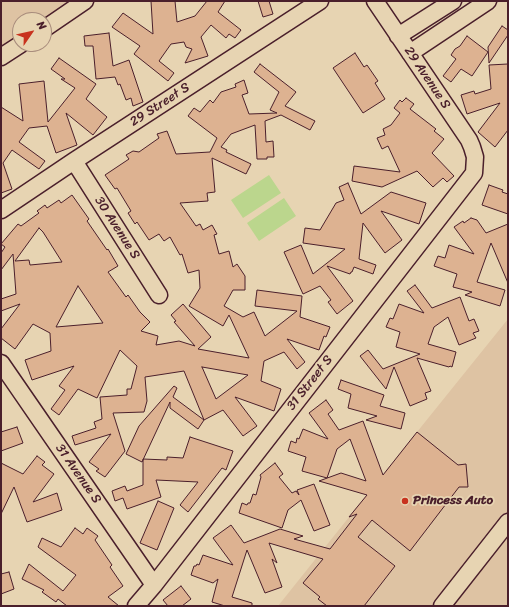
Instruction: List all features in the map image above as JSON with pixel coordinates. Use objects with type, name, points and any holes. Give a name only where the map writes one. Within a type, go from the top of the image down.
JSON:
[{"type":"street","points":[[52,24],[85,1]]},
{"type":"street","name":"29 Street S","points":[[1,210],[320,1]]},
{"type":"street","name":"29 Avenue S","points":[[375,1],[469,140],[475,157]]},
{"type":"street","points":[[398,36],[453,1]]},
{"type":"street","points":[[410,53],[488,1]]},
{"type":"street","points":[[1,57],[12,50]]},
{"type":"street","name":"31 Street S","points":[[136,606],[154,585],[474,173],[475,157]]},
{"type":"street","name":"30 Avenue S","points":[[74,161],[159,295]]},
{"type":"street","name":"31 Avenue S","points":[[1,363],[154,585]]},
{"type":"street","points":[[442,606],[508,522]]},
{"type":"shaded area","points":[[1,1],[85,1],[52,16],[52,12],[12,12],[12,49],[1,57]]},
{"type":"shaded area","points":[[508,319],[508,606],[278,606],[417,432]]},
{"type":"green space","points":[[269,175],[281,193],[243,218],[231,200]]},
{"type":"green space","points":[[284,198],[296,216],[259,241],[247,223]]},
{"type":"building","points":[[151,1],[175,1],[177,22],[195,16],[207,1],[225,1],[218,12],[241,30],[235,38],[229,34],[226,38],[211,25],[201,37],[208,56],[185,63],[192,49],[186,47],[184,42],[171,44],[159,61],[174,73],[168,81],[134,54],[140,46],[112,27],[123,13],[153,34]]},
{"type":"building","points":[[258,1],[269,1],[273,14],[263,17]]},
{"type":"building","points":[[502,26],[508,30],[508,35],[489,63],[488,47]]},
{"type":"building","points":[[109,33],[113,66],[129,60],[143,102],[133,106],[131,98],[126,100],[120,84],[118,85],[115,77],[96,79],[93,46],[85,46],[84,36]]},
{"type":"building","points":[[467,36],[488,52],[472,76],[461,69],[451,82],[443,76],[456,59],[451,55]]},
{"type":"building","points":[[355,53],[364,67],[367,65],[378,81],[375,83],[385,99],[363,113],[333,68]]},
{"type":"building","points":[[59,58],[96,84],[86,99],[107,117],[93,135],[66,113],[77,145],[56,153],[47,126],[29,128],[19,142],[45,161],[39,169],[12,150],[3,163],[12,189],[1,193],[1,107],[23,121],[19,84],[44,81],[48,122],[75,88],[61,79],[65,79],[51,69]]},
{"type":"building","points":[[260,64],[296,92],[285,106],[315,121],[310,130],[281,115],[265,121],[266,142],[273,141],[274,157],[267,157],[267,159],[257,159],[255,125],[231,134],[221,147],[227,150],[226,152],[251,164],[246,174],[212,158],[215,192],[207,193],[208,201],[180,203],[196,226],[200,224],[203,230],[212,225],[217,234],[214,235],[219,254],[229,251],[233,267],[237,264],[245,276],[245,290],[233,290],[224,306],[243,317],[254,312],[265,336],[297,311],[255,306],[257,290],[302,296],[300,317],[330,327],[326,337],[324,336],[319,350],[287,339],[305,362],[297,369],[284,352],[264,361],[261,381],[281,389],[274,411],[235,397],[257,426],[243,436],[223,410],[204,420],[184,371],[145,377],[147,401],[144,412],[113,413],[125,451],[105,477],[96,471],[99,469],[89,462],[111,434],[75,445],[72,436],[96,428],[94,422],[102,419],[100,397],[127,395],[127,389],[131,389],[137,366],[120,350],[97,398],[78,389],[59,415],[51,409],[65,390],[59,386],[74,366],[32,380],[25,360],[51,351],[50,333],[33,324],[15,349],[1,338],[1,329],[20,304],[1,311],[1,299],[16,294],[13,254],[1,270],[1,253],[5,247],[1,244],[18,224],[21,226],[39,213],[37,211],[45,205],[47,208],[59,200],[61,203],[72,195],[89,219],[87,221],[107,250],[108,249],[118,266],[108,272],[126,297],[128,295],[140,312],[150,322],[141,331],[158,336],[156,345],[179,341],[195,346],[174,322],[176,321],[171,315],[183,304],[211,337],[198,349],[249,358],[229,315],[223,326],[189,306],[200,288],[199,270],[188,273],[182,254],[180,255],[170,237],[164,241],[159,234],[149,240],[137,222],[135,224],[128,213],[131,211],[117,188],[115,189],[105,175],[129,159],[126,155],[133,151],[139,152],[159,138],[157,134],[167,131],[176,154],[210,152],[217,138],[188,116],[194,108],[200,112],[210,100],[213,103],[221,92],[236,87],[235,84],[244,80],[248,93],[242,95],[249,114],[277,113],[270,110],[279,92],[254,72]],"holes":[[[39,228],[43,232],[62,262],[30,265],[29,260],[15,261]],[[78,286],[103,323],[56,327]],[[202,367],[248,375],[216,399]]]},
{"type":"building","points":[[508,64],[508,130],[495,147],[478,132],[500,103],[467,114],[461,95],[474,91],[475,94],[491,89],[489,65]]},
{"type":"building","points":[[406,98],[414,104],[410,109],[436,129],[434,131],[444,139],[432,153],[454,176],[447,182],[443,178],[433,187],[417,171],[382,187],[352,181],[354,166],[400,172],[388,146],[382,149],[377,138],[385,135],[383,129],[391,125],[400,113],[394,108],[400,100],[402,102]]},
{"type":"building","points":[[348,183],[361,214],[391,192],[426,203],[419,224],[381,211],[402,240],[385,253],[363,223],[359,259],[376,265],[373,274],[354,267],[350,274],[327,266],[353,301],[337,314],[328,302],[331,300],[320,286],[303,294],[284,252],[301,245],[313,274],[345,249],[303,243],[305,228],[320,230],[336,203],[344,200],[339,187]]},
{"type":"building","points":[[489,185],[503,190],[502,192],[508,194],[508,214],[482,205]]},
{"type":"building","points":[[471,218],[477,220],[486,233],[508,224],[508,283],[491,243],[477,282],[505,290],[500,306],[465,295],[472,292],[453,287],[457,274],[434,266],[438,256],[445,258],[449,245],[474,254],[454,227]]},
{"type":"building","points":[[415,285],[432,308],[460,297],[469,321],[474,319],[479,331],[473,333],[476,338],[459,345],[448,317],[434,327],[428,344],[456,352],[452,367],[417,358],[431,391],[425,393],[427,399],[410,406],[394,367],[386,389],[360,356],[368,350],[383,369],[420,354],[396,347],[400,332],[386,327],[390,318],[393,319],[399,304],[424,313],[407,291]]},
{"type":"building","points":[[341,380],[384,395],[380,406],[405,413],[401,429],[366,420],[377,416],[348,408],[351,394],[338,389]]},
{"type":"building","points":[[174,386],[177,388],[173,397],[204,420],[198,429],[170,408],[170,402],[142,462],[126,454],[139,426]]},
{"type":"building","points":[[326,400],[333,410],[328,414],[339,430],[363,421],[383,475],[417,432],[458,465],[466,464],[468,487],[459,487],[410,551],[372,520],[358,537],[395,566],[364,606],[327,606],[318,599],[320,597],[303,583],[323,559],[269,543],[277,563],[272,559],[282,587],[265,593],[247,550],[232,597],[252,603],[252,606],[225,606],[212,602],[218,579],[213,583],[191,575],[194,566],[197,564],[199,565],[203,555],[233,565],[213,538],[231,525],[244,543],[280,529],[303,536],[294,539],[330,549],[357,514],[349,517],[367,495],[319,481],[341,473],[366,481],[350,439],[337,449],[327,478],[302,471],[306,457],[288,451],[291,441],[296,443],[297,438],[299,439],[303,429],[328,439],[309,413]]},
{"type":"building","points":[[17,427],[23,443],[1,451],[1,432]]},
{"type":"building","points":[[190,437],[233,451],[226,470],[222,468],[188,512],[180,505],[198,482],[156,480],[161,497],[127,509],[123,498],[115,501],[112,491],[125,486],[127,491],[143,485],[143,459],[167,460],[167,457],[183,458]]},
{"type":"building","points":[[37,456],[45,462],[42,465],[54,474],[33,502],[57,493],[62,510],[27,522],[14,487],[1,514],[1,463],[23,474]]},
{"type":"building","points":[[275,463],[283,474],[279,477],[292,493],[296,491],[299,495],[297,490],[314,484],[330,525],[314,531],[301,500],[288,510],[282,528],[239,513],[242,503],[247,505],[250,503],[253,494],[256,495],[261,477],[260,475]]},
{"type":"building","points":[[158,501],[174,508],[157,550],[140,543]]},
{"type":"building","points":[[75,528],[83,534],[87,528],[98,536],[95,540],[112,565],[110,567],[123,586],[108,597],[119,606],[67,606],[58,599],[56,602],[42,592],[44,590],[22,579],[29,564],[63,591],[76,575],[38,547],[42,538],[61,547]]},
{"type":"building","points":[[9,572],[14,589],[1,594],[1,574]]},
{"type":"building","points":[[181,586],[191,599],[182,606],[168,606],[163,600]]},
{"type":"place","name":"Princess Auto","points":[[405,501]]}]
